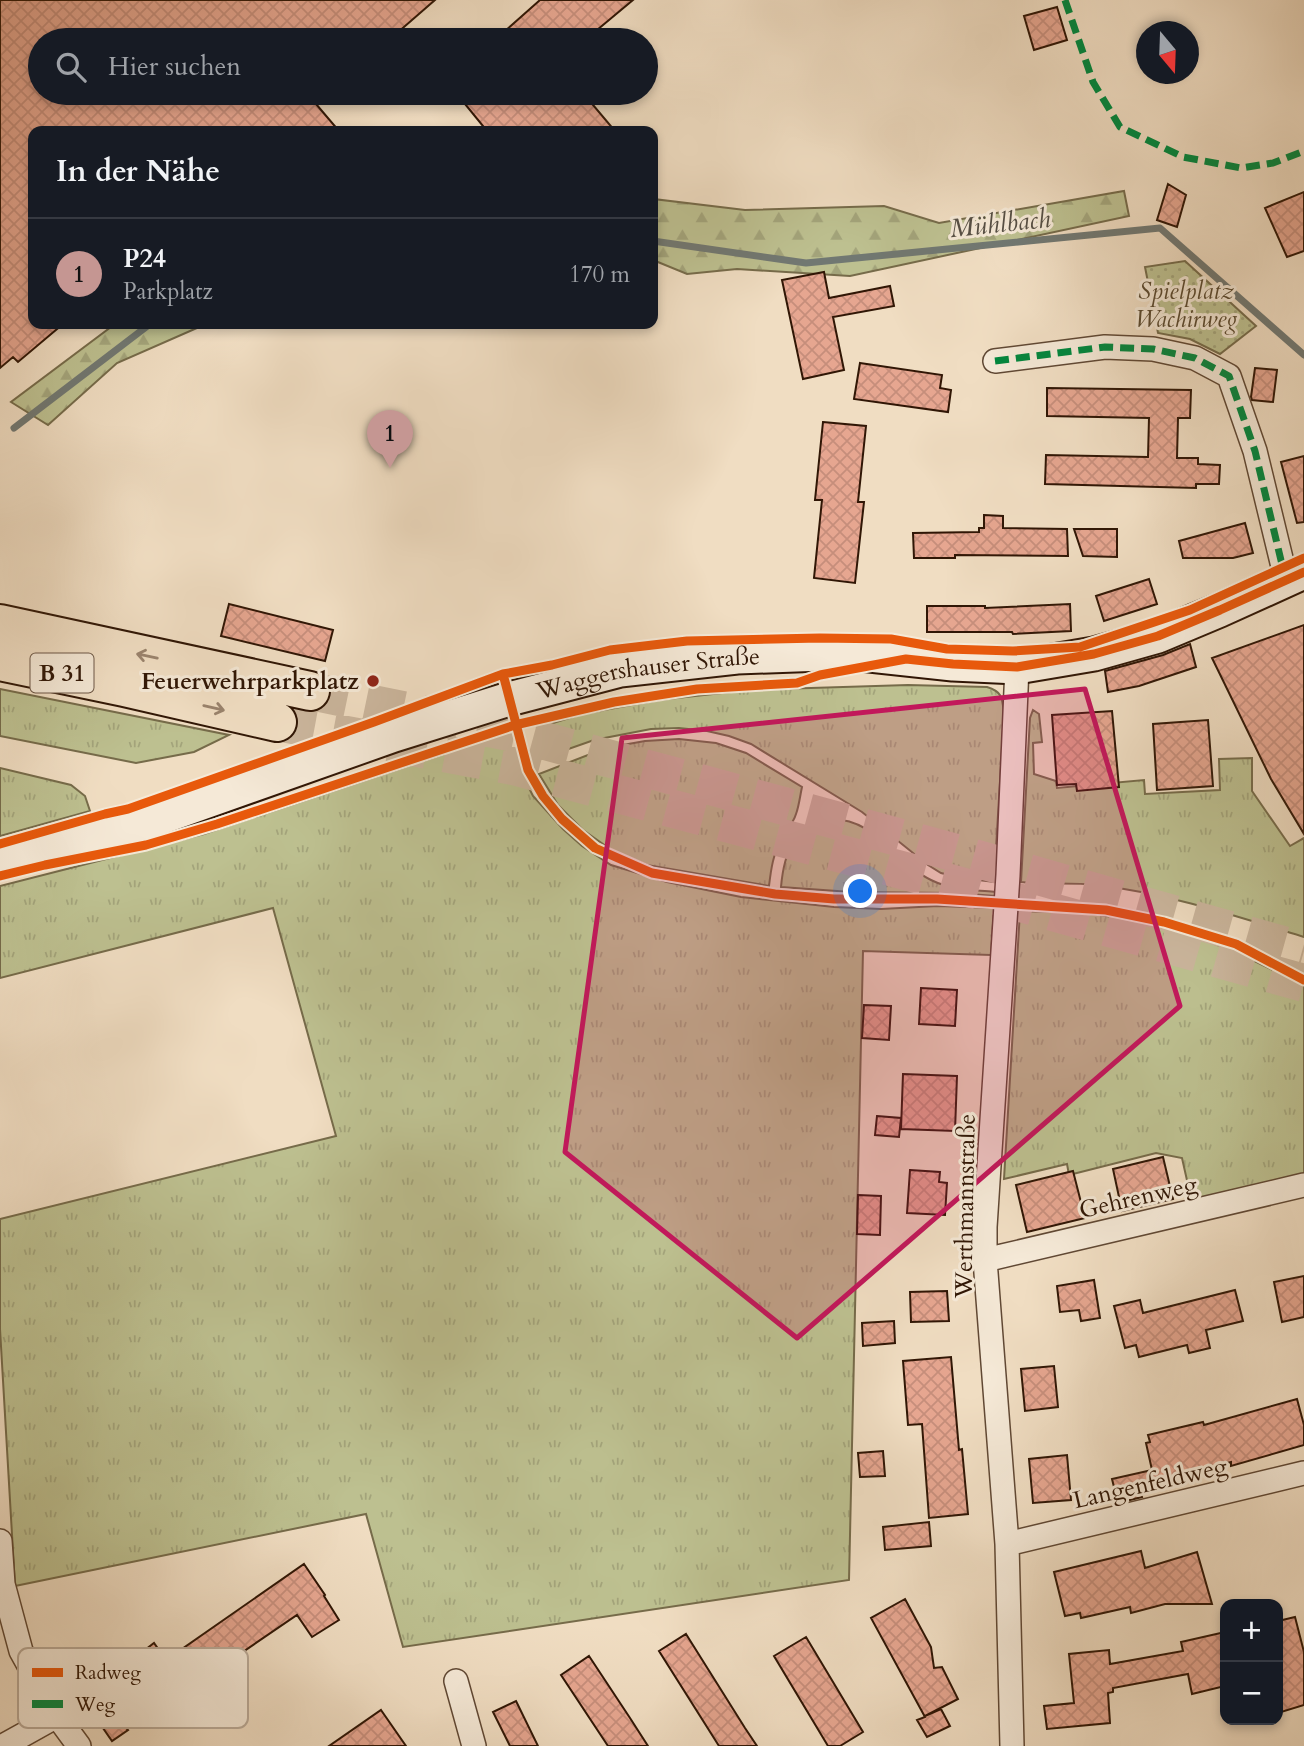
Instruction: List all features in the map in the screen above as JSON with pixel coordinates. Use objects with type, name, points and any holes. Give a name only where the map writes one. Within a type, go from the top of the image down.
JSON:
[{"type":"highway","name":"B 31","points":[[0,624],[310,691]]},
{"type":"highway","name":"B 31","points":[[0,661],[277,722]]},
{"type":"street","points":[[995,361],[1105,347],[1153,349],[1195,358],[1228,376],[1295,576]]},
{"type":"street","name":"Waggershauser Straße","points":[[0,858],[137,826],[405,731],[509,699],[620,670],[737,657],[851,653],[953,664],[1017,667],[1094,654],[1158,636],[1295,576]]},
{"type":"street","name":"Werthmannstraße","points":[[1008,1745],[1007,1544],[985,1261],[1008,875],[1017,667]]},
{"type":"street","name":"Gehrenweg","points":[[985,1261],[1304,1185]]},
{"type":"street","name":"Langenfeldweg","points":[[1007,1544],[1304,1474]]},
{"type":"street","points":[[0,1541],[3,1584],[21,1648]]},
{"type":"street","points":[[456,1681],[474,1746]]},
{"type":"street","points":[[3,1746],[35,1728]]},
{"type":"street","points":[[66,1728],[79,1746]]},
{"type":"highlighted area","points":[[1085,689],[1180,1006],[797,1338],[565,1152],[622,738]]},
{"type":"green space","points":[[1124,191],[1129,216],[850,276],[737,269],[687,274],[658,262],[658,200],[745,210],[884,206],[939,223]]},
{"type":"green space","name":"Spielplatz Wachirweg","points":[[1185,261],[1256,326],[1220,354],[1190,339],[1158,333],[1145,267]]},
{"type":"green space","points":[[108,329],[195,329],[117,363],[48,425],[11,402]]},
{"type":"green space","points":[[908,685],[987,687],[1001,696],[1004,714],[994,882],[941,873],[862,812],[751,744],[729,736],[679,728],[651,729],[594,740],[543,758],[537,728],[582,714],[659,700],[749,690]]},
{"type":"green space","points":[[0,689],[229,735],[194,752],[136,763],[0,736]]},
{"type":"green space","points":[[1033,710],[1039,714],[1042,742],[1033,743],[1034,774],[1056,781],[1057,788],[1144,780],[1145,794],[1220,790],[1219,759],[1252,758],[1252,791],[1290,846],[1304,838],[1304,937],[1201,906],[1149,894],[1087,884],[1021,882],[1030,718]]},
{"type":"green space","points":[[502,735],[533,796],[582,846],[611,865],[667,882],[741,897],[834,907],[994,908],[991,955],[863,951],[849,1580],[403,1647],[366,1514],[15,1586],[0,1329],[0,1219],[336,1136],[273,908],[0,978],[0,886],[204,834]]},
{"type":"green space","points":[[679,739],[716,743],[746,753],[802,787],[795,818],[774,856],[769,886],[647,865],[613,851],[583,830],[558,805],[539,774],[606,748],[645,741]]},
{"type":"green space","points":[[0,768],[71,785],[85,796],[90,811],[0,836]]},
{"type":"green space","points":[[830,819],[846,821],[872,833],[906,863],[931,880],[955,888],[996,892],[996,896],[781,887],[785,863],[793,843],[807,828]]},
{"type":"green space","points":[[1020,911],[1072,912],[1139,921],[1224,948],[1304,987],[1304,1181],[1193,1207],[1182,1158],[1156,1153],[1069,1175],[1067,1164],[1004,1179]]},
{"type":"building","points":[[0,0],[435,0],[403,28],[28,28],[28,105],[317,105],[335,126],[28,126],[28,329],[57,329],[18,362],[13,357],[0,368]]},
{"type":"building","points":[[540,0],[633,0],[599,28],[508,28]]},
{"type":"building","points":[[1057,7],[1067,40],[1034,50],[1024,16]]},
{"type":"building","points":[[466,105],[593,105],[611,126],[483,126]]},
{"type":"building","points":[[1168,184],[1186,195],[1177,227],[1157,220]]},
{"type":"building","points":[[1304,192],[1304,251],[1287,257],[1265,208]]},
{"type":"building","points":[[824,272],[829,298],[890,286],[894,306],[833,317],[844,370],[803,379],[782,280]]},
{"type":"building","points":[[860,363],[942,375],[940,388],[951,390],[948,412],[854,399]]},
{"type":"building","points":[[1255,368],[1277,370],[1273,402],[1252,400]]},
{"type":"building","points":[[1047,388],[1191,390],[1190,418],[1178,418],[1177,458],[1198,458],[1198,464],[1220,465],[1219,484],[1196,484],[1196,488],[1045,484],[1046,455],[1148,457],[1149,418],[1047,416]]},
{"type":"building","points":[[823,422],[866,426],[858,502],[864,502],[855,583],[814,578],[822,500],[815,500]]},
{"type":"building","points":[[1304,456],[1304,522],[1297,523],[1281,462]]},
{"type":"building","points":[[984,515],[1003,516],[1003,528],[1067,529],[1068,556],[955,555],[955,558],[914,558],[913,533],[979,532],[979,528],[984,528]]},
{"type":"building","points":[[1245,523],[1253,553],[1233,558],[1183,558],[1179,541]]},
{"type":"building","points":[[1074,529],[1117,529],[1117,557],[1083,556]]},
{"type":"building","points":[[1149,579],[1157,604],[1104,621],[1096,596]]},
{"type":"building","points":[[229,604],[333,630],[325,661],[221,636]]},
{"type":"building","points":[[1070,604],[1071,631],[1013,634],[927,632],[927,606],[985,608]]},
{"type":"building","points":[[1304,625],[1304,834],[1271,779],[1212,658]]},
{"type":"building","points":[[1190,644],[1196,667],[1139,686],[1108,692],[1105,671],[1163,655]]},
{"type":"building","points":[[1112,711],[1119,787],[1077,791],[1076,784],[1057,785],[1052,715]]},
{"type":"building","points":[[1208,720],[1213,786],[1157,790],[1153,724]]},
{"type":"building","points":[[921,988],[957,990],[955,1026],[919,1024]]},
{"type":"building","points":[[864,1005],[891,1006],[889,1040],[862,1038]]},
{"type":"building","points":[[903,1074],[957,1076],[955,1131],[901,1129]]},
{"type":"building","points":[[877,1116],[901,1118],[899,1137],[875,1135]]},
{"type":"building","points":[[1163,1157],[1173,1199],[1122,1211],[1113,1169]]},
{"type":"building","points":[[910,1170],[940,1172],[939,1182],[947,1183],[945,1215],[907,1213]]},
{"type":"building","points":[[1073,1171],[1085,1218],[1027,1232],[1016,1185]]},
{"type":"building","points":[[858,1195],[881,1196],[880,1235],[857,1234]]},
{"type":"building","points":[[1304,1276],[1304,1317],[1282,1322],[1274,1282]]},
{"type":"building","points":[[1094,1280],[1100,1318],[1081,1321],[1079,1310],[1060,1312],[1057,1286]]},
{"type":"building","points":[[1235,1290],[1243,1321],[1206,1330],[1210,1348],[1189,1353],[1187,1345],[1139,1357],[1136,1345],[1125,1348],[1114,1306],[1140,1300],[1143,1313]]},
{"type":"building","points":[[947,1291],[949,1321],[911,1322],[910,1292]]},
{"type":"building","points":[[894,1321],[895,1343],[863,1346],[862,1323]]},
{"type":"building","points":[[951,1357],[968,1514],[929,1518],[922,1424],[908,1425],[903,1361]]},
{"type":"building","points":[[1054,1366],[1058,1407],[1025,1411],[1021,1369]]},
{"type":"building","points":[[1297,1399],[1304,1425],[1304,1445],[1231,1466],[1231,1462],[1159,1479],[1161,1489],[1118,1503],[1112,1479],[1152,1470],[1146,1443],[1150,1442],[1148,1435],[1203,1422],[1204,1425]]},
{"type":"building","points":[[883,1451],[885,1476],[860,1477],[858,1453]]},
{"type":"building","points":[[1067,1455],[1071,1500],[1033,1503],[1029,1459]]},
{"type":"building","points":[[929,1522],[931,1546],[885,1550],[883,1527]]},
{"type":"building","points":[[1141,1551],[1145,1568],[1197,1552],[1212,1604],[1165,1604],[1131,1613],[1130,1607],[1081,1618],[1080,1613],[1065,1616],[1054,1572]]},
{"type":"building","points":[[304,1564],[339,1620],[312,1637],[297,1615],[248,1648],[183,1648]]},
{"type":"building","points":[[905,1599],[931,1647],[934,1668],[942,1667],[958,1699],[925,1716],[941,1709],[950,1726],[927,1737],[917,1720],[925,1717],[871,1618]]},
{"type":"building","points":[[1295,1617],[1304,1652],[1304,1705],[1283,1711],[1283,1662],[1283,1620]]},
{"type":"building","points":[[1220,1633],[1220,1687],[1192,1694],[1188,1674],[1113,1688],[1113,1692],[1108,1693],[1110,1723],[1047,1729],[1044,1706],[1074,1703],[1069,1654],[1109,1650],[1110,1664],[1183,1651],[1181,1642]]},
{"type":"building","points":[[686,1634],[757,1746],[719,1746],[659,1651]]},
{"type":"building","points":[[806,1637],[863,1732],[840,1746],[828,1746],[774,1656]]},
{"type":"building","points":[[589,1656],[648,1746],[608,1746],[561,1675]]},
{"type":"building","points":[[516,1701],[538,1746],[510,1746],[493,1712]]},
{"type":"building","points":[[381,1710],[406,1746],[329,1746]]},
{"type":"building","points":[[103,1728],[128,1730],[112,1741]]},
{"type":"waterway","name":"Mühlbach","points":[[658,242],[806,263],[1160,228],[1304,355]]},
{"type":"waterway","name":"Mühlbach","points":[[14,428],[143,329]]},
{"type":"tunnel","points":[[310,691],[523,735],[1304,951]]},
{"type":"tunnel","points":[[277,722],[513,766],[950,883],[1304,983]]},
{"type":"marked path","points":[[1065,0],[1093,82],[1120,127],[1183,157],[1241,168],[1273,163],[1304,151]]},
{"type":"marked path","points":[[995,361],[1105,347],[1153,349],[1195,358],[1229,376],[1255,451],[1284,573]]},
{"type":"cycle path","points":[[0,844],[128,809],[503,674],[610,650],[687,641],[820,638],[891,639],[947,649],[1013,651],[1080,647],[1190,610],[1304,558]]},
{"type":"cycle path","points":[[0,876],[146,845],[515,725],[614,702],[697,689],[797,683],[820,675],[906,659],[1017,667],[1094,654],[1158,636],[1304,572]]},
{"type":"cycle path","points":[[503,674],[528,770],[543,796],[562,819],[595,848],[652,873],[775,894],[834,899],[937,899],[1106,910],[1164,922],[1236,944],[1304,980]]},
{"type":"place","name":"P24","points":[[390,468]]},
{"type":"place","name":"Feuerwehrparkplatz","points":[[373,681]]}]
